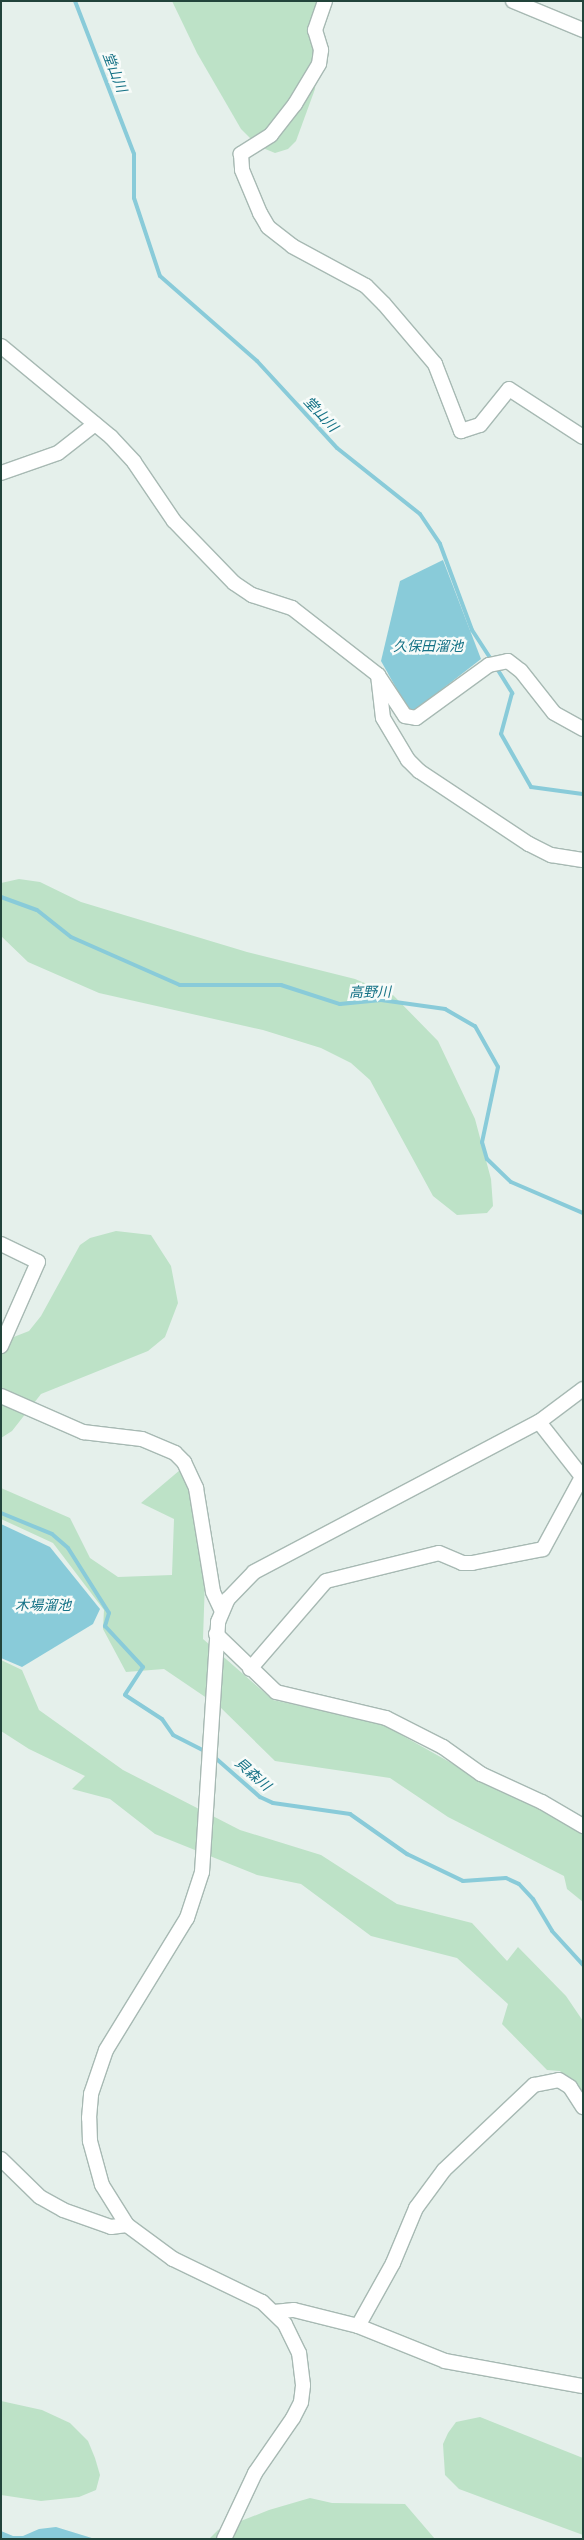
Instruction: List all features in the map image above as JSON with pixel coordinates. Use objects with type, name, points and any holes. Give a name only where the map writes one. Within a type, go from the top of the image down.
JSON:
[{"type":"street","points":[[324,1],[315,30],[321,50],[318,64],[295,104],[271,135],[241,154],[242,170],[260,214],[268,227],[292,246],[366,286],[384,304],[435,364],[461,431],[480,425],[509,389],[583,437]]},
{"type":"street","points":[[513,1],[583,30]]},
{"type":"street","points":[[1,346],[95,424],[134,462],[174,521],[234,584],[252,595],[292,608],[378,675],[405,716],[411,719],[416,718],[494,663],[514,665],[554,713],[583,729]]},
{"type":"street","points":[[1,474],[58,454],[95,424]]},
{"type":"street","points":[[378,675],[383,718],[408,760],[419,771],[529,844],[551,855],[583,860]]},
{"type":"street","points":[[1,1244],[38,1262],[1,1346]]},
{"type":"street","points":[[224,2539],[234,2514],[255,2473],[293,2418],[301,2402],[303,2385],[299,2353],[285,2324],[274,2312],[247,2294],[173,2259],[128,2225],[113,2206],[94,2161],[89,2118],[91,2094],[106,2050],[187,1918],[202,1872],[206,1836],[216,1634],[222,1611],[244,1580],[269,1563],[539,1422],[583,1389]]},
{"type":"street","points":[[1,1396],[82,1432],[142,1439],[175,1453],[184,1462],[196,1488],[214,1592],[222,1611]]},
{"type":"street","points":[[250,1669],[326,1581],[439,1553],[462,1563],[472,1563],[543,1549],[582,1477],[539,1422]]},
{"type":"street","points":[[216,1634],[250,1669],[276,1692],[386,1718],[443,1747],[480,1774],[542,1802],[583,1826]]},
{"type":"street","points":[[358,2326],[393,2263],[416,2208],[444,2170],[534,2085],[559,2080],[570,2087],[583,2108]]},
{"type":"street","points":[[1,2159],[40,2197],[63,2210],[112,2228],[128,2225]]},
{"type":"street","points":[[274,2312],[294,2310],[358,2326],[445,2361],[583,2386]]},
{"type":"green space","points":[[172,1],[321,1],[315,89],[296,141],[288,149],[275,153],[258,146],[241,129],[197,53]]},
{"type":"green space","points":[[19,879],[40,882],[81,902],[247,952],[355,979],[393,995],[438,1041],[475,1119],[491,1179],[493,1206],[487,1213],[457,1215],[433,1196],[370,1080],[351,1063],[321,1048],[263,1030],[99,993],[28,962],[1,936],[1,883]]},
{"type":"green space","points":[[116,1231],[151,1235],[171,1266],[178,1303],[165,1337],[148,1351],[41,1394],[12,1431],[1,1438],[1,1342],[29,1331],[41,1316],[80,1245],[90,1238]]},
{"type":"green space","points":[[180,1470],[194,1499],[205,1580],[203,1639],[273,1700],[380,1723],[478,1778],[583,1833],[583,1902],[567,1889],[564,1876],[448,1817],[390,1778],[275,1761],[220,1707],[164,1669],[126,1672],[103,1629],[104,1610],[53,1543],[1,1519],[1,1488],[70,1518],[90,1558],[118,1577],[172,1575],[174,1519],[141,1503]]},
{"type":"green space","points":[[1,1660],[22,1670],[39,1710],[123,1770],[240,1830],[321,1855],[397,1904],[472,1923],[507,1961],[518,1947],[566,1996],[583,2021],[583,2097],[560,2071],[547,2070],[502,2024],[508,2004],[457,1958],[371,1936],[301,1884],[257,1875],[155,1834],[110,1799],[72,1789],[85,1776],[29,1749],[1,1731]]},
{"type":"green space","points":[[1,2401],[42,2410],[70,2423],[88,2441],[95,2458],[100,2475],[96,2490],[79,2497],[41,2501],[1,2495]]},
{"type":"green space","points":[[480,2417],[583,2458],[583,2535],[459,2489],[445,2475],[443,2444],[448,2433],[456,2422]]},
{"type":"green space","points":[[310,2498],[332,2503],[405,2504],[435,2539],[209,2539],[218,2530],[269,2510]]},
{"type":"water","name":"久保田溜池","points":[[443,560],[481,659],[414,711],[409,711],[381,661],[400,581]]},
{"type":"water","name":"木場溜池","points":[[1,1524],[50,1547],[100,1609],[93,1624],[22,1667],[1,1658]]},
{"type":"water","points":[[56,2527],[95,2539],[1,2539],[1,2531],[13,2536],[23,2536],[39,2529]]},
{"type":"waterway","name":"堂山川","points":[[75,1],[134,154],[134,198],[160,276],[257,361],[337,448],[420,514],[440,544],[472,630],[492,661]]},
{"type":"waterway","name":"堂山川","points":[[496,667],[512,693],[501,734],[531,787],[583,794]]},
{"type":"waterway","name":"高野川","points":[[1,897],[37,910],[71,937],[180,985],[281,985],[340,1004],[381,1000],[445,1009],[475,1026],[498,1067],[482,1142],[487,1159],[511,1182],[583,1213]]},
{"type":"waterway","name":"貝森川","points":[[1,1513],[52,1534],[68,1548],[109,1613],[105,1626],[143,1667],[125,1695],[162,1719],[173,1735],[206,1752]]},
{"type":"waterway","name":"貝森川","points":[[212,1755],[260,1797],[273,1803],[350,1814],[407,1854],[463,1881],[506,1878],[519,1884],[533,1899],[552,1931],[583,1965]]}]
